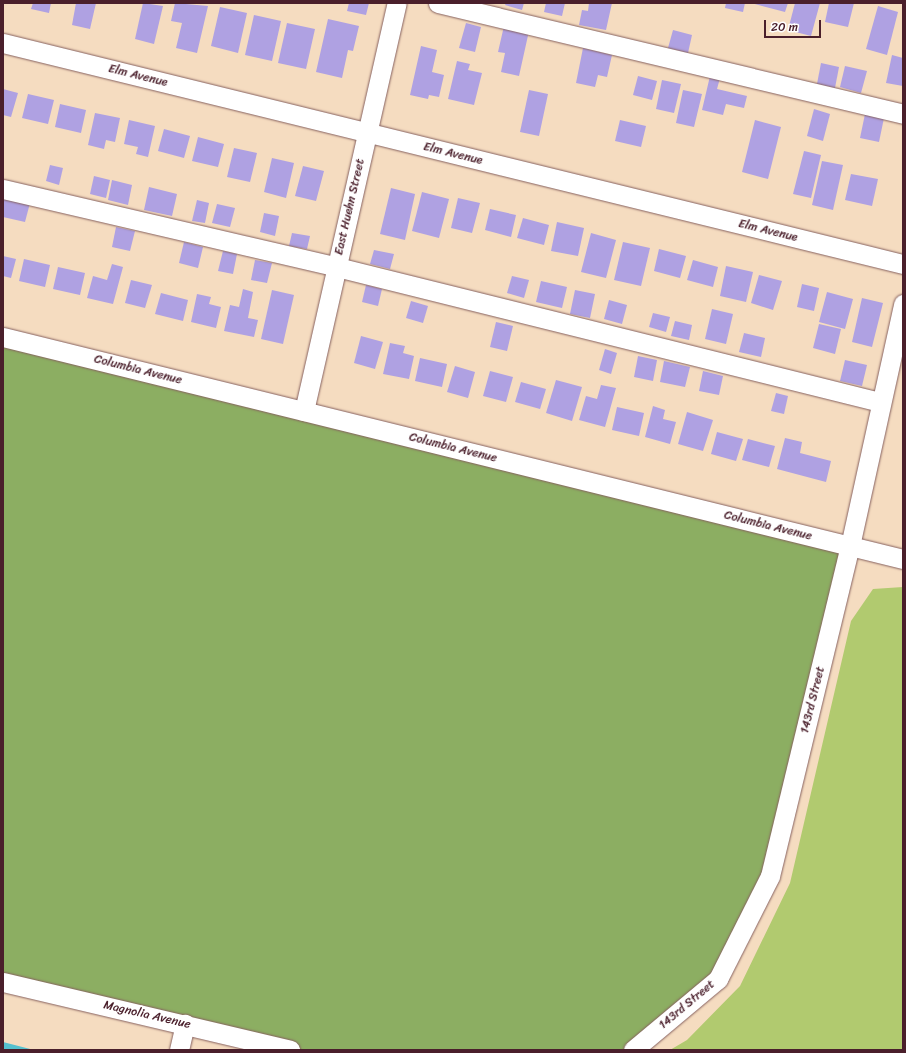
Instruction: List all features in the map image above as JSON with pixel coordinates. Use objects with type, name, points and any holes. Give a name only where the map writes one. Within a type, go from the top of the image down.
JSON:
[{"type":"street","name":"East Huehn Street","points":[[304,411],[396,3]]},
{"type":"street","points":[[438,3],[903,114]]},
{"type":"street","name":"Elm Avenue","points":[[3,43],[903,264]]},
{"type":"street","points":[[3,189],[337,268],[880,402]]},
{"type":"street","name":"143rd Street","points":[[633,1050],[718,979],[770,876],[850,546],[880,402],[903,304]]},
{"type":"street","name":"Columbia Avenue","points":[[3,337],[903,559]]},
{"type":"street","name":"Magnolia Avenue","points":[[3,982],[290,1050]]},
{"type":"street","points":[[179,1050],[185,1024]]},
{"type":"green space","points":[[3,337],[850,546],[770,876],[718,979],[633,1050],[290,1050],[3,982]]},
{"type":"green space","points":[[903,587],[903,1050],[670,1050],[687,1040],[740,986],[790,883],[851,621],[873,589]]},
{"type":"water","points":[[3,1042],[34,1050],[3,1050]]},
{"type":"building","points":[[33,3],[51,3],[49,13],[31,9]]},
{"type":"building","points":[[76,3],[96,3],[90,29],[72,25]]},
{"type":"building","points":[[143,3],[163,6],[154,44],[135,39]]},
{"type":"building","points":[[175,3],[208,6],[197,53],[176,48],[182,23],[171,21]]},
{"type":"building","points":[[349,3],[369,3],[366,15],[347,11]]},
{"type":"building","points":[[506,3],[524,3],[522,10],[505,5]]},
{"type":"building","points":[[546,3],[565,3],[562,16],[544,12]]},
{"type":"building","points":[[589,3],[612,3],[606,30],[579,25],[582,10],[588,11]]},
{"type":"building","points":[[726,3],[745,3],[743,12],[725,8]]},
{"type":"building","points":[[751,3],[788,3],[785,12]]},
{"type":"building","points":[[795,3],[820,3],[811,36],[788,30]]},
{"type":"building","points":[[829,3],[854,3],[848,27],[825,22]]},
{"type":"building","points":[[878,6],[898,12],[887,55],[866,49]]},
{"type":"building","points":[[220,7],[247,13],[238,53],[211,46]]},
{"type":"building","points":[[254,15],[281,21],[272,61],[245,55]]},
{"type":"building","points":[[328,19],[359,26],[353,51],[348,50],[342,78],[316,72]]},
{"type":"building","points":[[287,23],[315,29],[306,69],[278,63]]},
{"type":"building","points":[[466,23],[481,27],[475,52],[459,48]]},
{"type":"building","points":[[504,26],[529,31],[519,76],[501,72],[505,53],[498,52]]},
{"type":"building","points":[[673,30],[692,35],[688,53],[668,48]]},
{"type":"building","points":[[421,46],[437,50],[432,72],[444,75],[439,97],[429,95],[428,99],[410,95]]},
{"type":"building","points":[[583,48],[612,55],[607,77],[598,75],[595,87],[576,83]]},
{"type":"building","points":[[892,55],[903,58],[903,86],[886,83]]},
{"type":"building","points":[[457,61],[470,64],[468,70],[482,73],[474,105],[448,99]]},
{"type":"building","points":[[821,63],[839,67],[835,88],[817,84]]},
{"type":"building","points":[[845,66],[867,71],[861,93],[840,87]]},
{"type":"building","points":[[638,76],[657,81],[652,100],[633,95]]},
{"type":"building","points":[[710,76],[720,78],[717,89],[747,96],[744,108],[726,104],[723,115],[702,110]]},
{"type":"building","points":[[662,80],[681,84],[674,113],[656,109]]},
{"type":"building","points":[[3,89],[18,93],[11,117],[3,115]]},
{"type":"building","points":[[529,90],[548,94],[539,136],[520,132]]},
{"type":"building","points":[[683,90],[702,94],[694,127],[676,123]]},
{"type":"building","points":[[28,94],[54,100],[48,124],[22,118]]},
{"type":"building","points":[[60,104],[86,110],[81,133],[55,127]]},
{"type":"building","points":[[814,109],[830,114],[823,141],[807,136]]},
{"type":"building","points":[[95,113],[120,118],[115,142],[106,140],[104,149],[88,145]]},
{"type":"building","points":[[865,114],[884,118],[879,142],[860,138]]},
{"type":"building","points":[[129,120],[155,126],[148,157],[136,154],[138,147],[124,144]]},
{"type":"building","points":[[620,120],[646,126],[641,147],[615,141]]},
{"type":"building","points":[[755,120],[781,127],[768,179],[742,172]]},
{"type":"building","points":[[164,129],[190,136],[184,158],[158,151]]},
{"type":"building","points":[[198,137],[224,144],[218,167],[192,161]]},
{"type":"building","points":[[234,148],[257,153],[250,182],[227,177]]},
{"type":"building","points":[[804,151],[821,155],[811,198],[793,194]]},
{"type":"building","points":[[272,158],[294,163],[286,198],[264,192]]},
{"type":"building","points":[[822,161],[843,165],[833,210],[812,205]]},
{"type":"building","points":[[50,165],[63,168],[59,185],[46,181]]},
{"type":"building","points":[[303,166],[324,171],[316,201],[295,196]]},
{"type":"building","points":[[851,174],[878,179],[872,206],[845,200]]},
{"type":"building","points":[[94,176],[110,180],[106,198],[90,194]]},
{"type":"building","points":[[112,180],[132,185],[128,205],[108,200]]},
{"type":"building","points":[[149,187],[177,194],[172,216],[144,210]]},
{"type":"building","points":[[391,188],[415,194],[405,240],[380,234]]},
{"type":"building","points":[[422,192],[449,199],[439,238],[412,231]]},
{"type":"building","points":[[3,195],[30,203],[25,222],[3,217]]},
{"type":"building","points":[[458,198],[480,203],[472,233],[451,228]]},
{"type":"building","points":[[197,200],[209,203],[205,223],[192,221]]},
{"type":"building","points":[[217,204],[235,208],[230,227],[212,223]]},
{"type":"building","points":[[490,209],[516,215],[511,237],[485,230]]},
{"type":"building","points":[[264,213],[279,216],[275,236],[260,232]]},
{"type":"building","points":[[523,218],[549,225],[544,245],[517,238]]},
{"type":"building","points":[[557,222],[584,228],[578,256],[551,251]]},
{"type":"building","points":[[116,227],[135,231],[130,251],[112,247]]},
{"type":"building","points":[[292,233],[310,236],[307,249],[289,246]]},
{"type":"building","points":[[591,233],[616,240],[606,278],[581,272]]},
{"type":"building","points":[[184,242],[203,247],[198,268],[179,263]]},
{"type":"building","points":[[623,242],[650,248],[641,286],[614,280]]},
{"type":"building","points":[[659,249],[686,256],[680,278],[654,271]]},
{"type":"building","points":[[374,250],[394,254],[390,269],[370,264]]},
{"type":"building","points":[[223,251],[237,254],[233,274],[218,271]]},
{"type":"building","points":[[3,256],[16,259],[11,278],[3,276]]},
{"type":"building","points":[[24,259],[50,265],[45,287],[19,281]]},
{"type":"building","points":[[255,260],[272,263],[267,283],[251,280]]},
{"type":"building","points":[[693,260],[718,267],[713,287],[687,280]]},
{"type":"building","points":[[112,264],[123,267],[113,304],[87,298],[93,276],[107,280]]},
{"type":"building","points":[[726,266],[753,272],[746,302],[720,296]]},
{"type":"building","points":[[58,267],[85,273],[80,295],[53,289]]},
{"type":"building","points":[[759,275],[782,281],[773,310],[751,303]]},
{"type":"building","points":[[512,276],[529,280],[524,298],[507,293]]},
{"type":"building","points":[[131,280],[152,285],[145,308],[125,303]]},
{"type":"building","points":[[541,281],[567,287],[562,308],[536,302]]},
{"type":"building","points":[[802,284],[819,288],[814,311],[797,307]]},
{"type":"building","points":[[366,285],[382,289],[378,306],[362,302]]},
{"type":"building","points":[[243,289],[253,292],[248,318],[258,320],[254,337],[224,331],[230,305],[239,307]]},
{"type":"building","points":[[272,290],[294,295],[283,344],[261,339]]},
{"type":"building","points":[[575,290],[595,294],[590,318],[570,314]]},
{"type":"building","points":[[827,292],[853,299],[845,329],[819,322]]},
{"type":"building","points":[[161,293],[188,300],[183,321],[155,314]]},
{"type":"building","points":[[197,294],[211,297],[209,304],[221,307],[216,328],[191,322]]},
{"type":"building","points":[[862,298],[883,303],[872,347],[852,342]]},
{"type":"building","points":[[609,300],[627,305],[622,324],[604,319]]},
{"type":"building","points":[[411,301],[428,306],[423,323],[406,318]]},
{"type":"building","points":[[712,309],[733,314],[726,344],[705,339]]},
{"type":"building","points":[[653,313],[670,317],[666,332],[649,327]]},
{"type":"building","points":[[675,321],[692,325],[689,340],[671,336]]},
{"type":"building","points":[[496,322],[513,326],[507,351],[490,347]]},
{"type":"building","points":[[819,324],[841,329],[835,354],[813,348]]},
{"type":"building","points":[[744,333],[765,338],[761,357],[739,352]]},
{"type":"building","points":[[361,336],[383,342],[375,369],[354,363]]},
{"type":"building","points":[[390,343],[405,346],[403,353],[414,356],[409,379],[383,374]]},
{"type":"building","points":[[605,349],[617,353],[611,374],[599,370]]},
{"type":"building","points":[[638,356],[657,360],[653,381],[634,377]]},
{"type":"building","points":[[420,358],[447,364],[442,387],[415,381]]},
{"type":"building","points":[[845,360],[867,365],[862,386],[840,381]]},
{"type":"building","points":[[664,361],[690,367],[685,387],[660,382]]},
{"type":"building","points":[[455,366],[475,372],[468,398],[447,392]]},
{"type":"building","points":[[490,371],[513,377],[506,402],[483,396]]},
{"type":"building","points":[[703,371],[723,376],[719,395],[699,391]]},
{"type":"building","points":[[556,380],[582,387],[572,421],[546,413]]},
{"type":"building","points":[[521,382],[546,389],[540,409],[515,402]]},
{"type":"building","points":[[601,385],[616,388],[605,427],[579,420],[586,396],[597,399]]},
{"type":"building","points":[[776,393],[788,396],[784,414],[771,411]]},
{"type":"building","points":[[653,406],[665,410],[663,419],[676,422],[670,444],[645,437]]},
{"type":"building","points":[[617,407],[644,413],[639,436],[612,430]]},
{"type":"building","points":[[687,412],[713,420],[703,451],[678,444]]},
{"type":"building","points":[[717,432],[743,439],[736,461],[711,454]]},
{"type":"building","points":[[785,438],[802,442],[800,453],[831,461],[826,482],[777,469]]},
{"type":"building","points":[[748,439],[775,446],[769,467],[742,460]]}]
